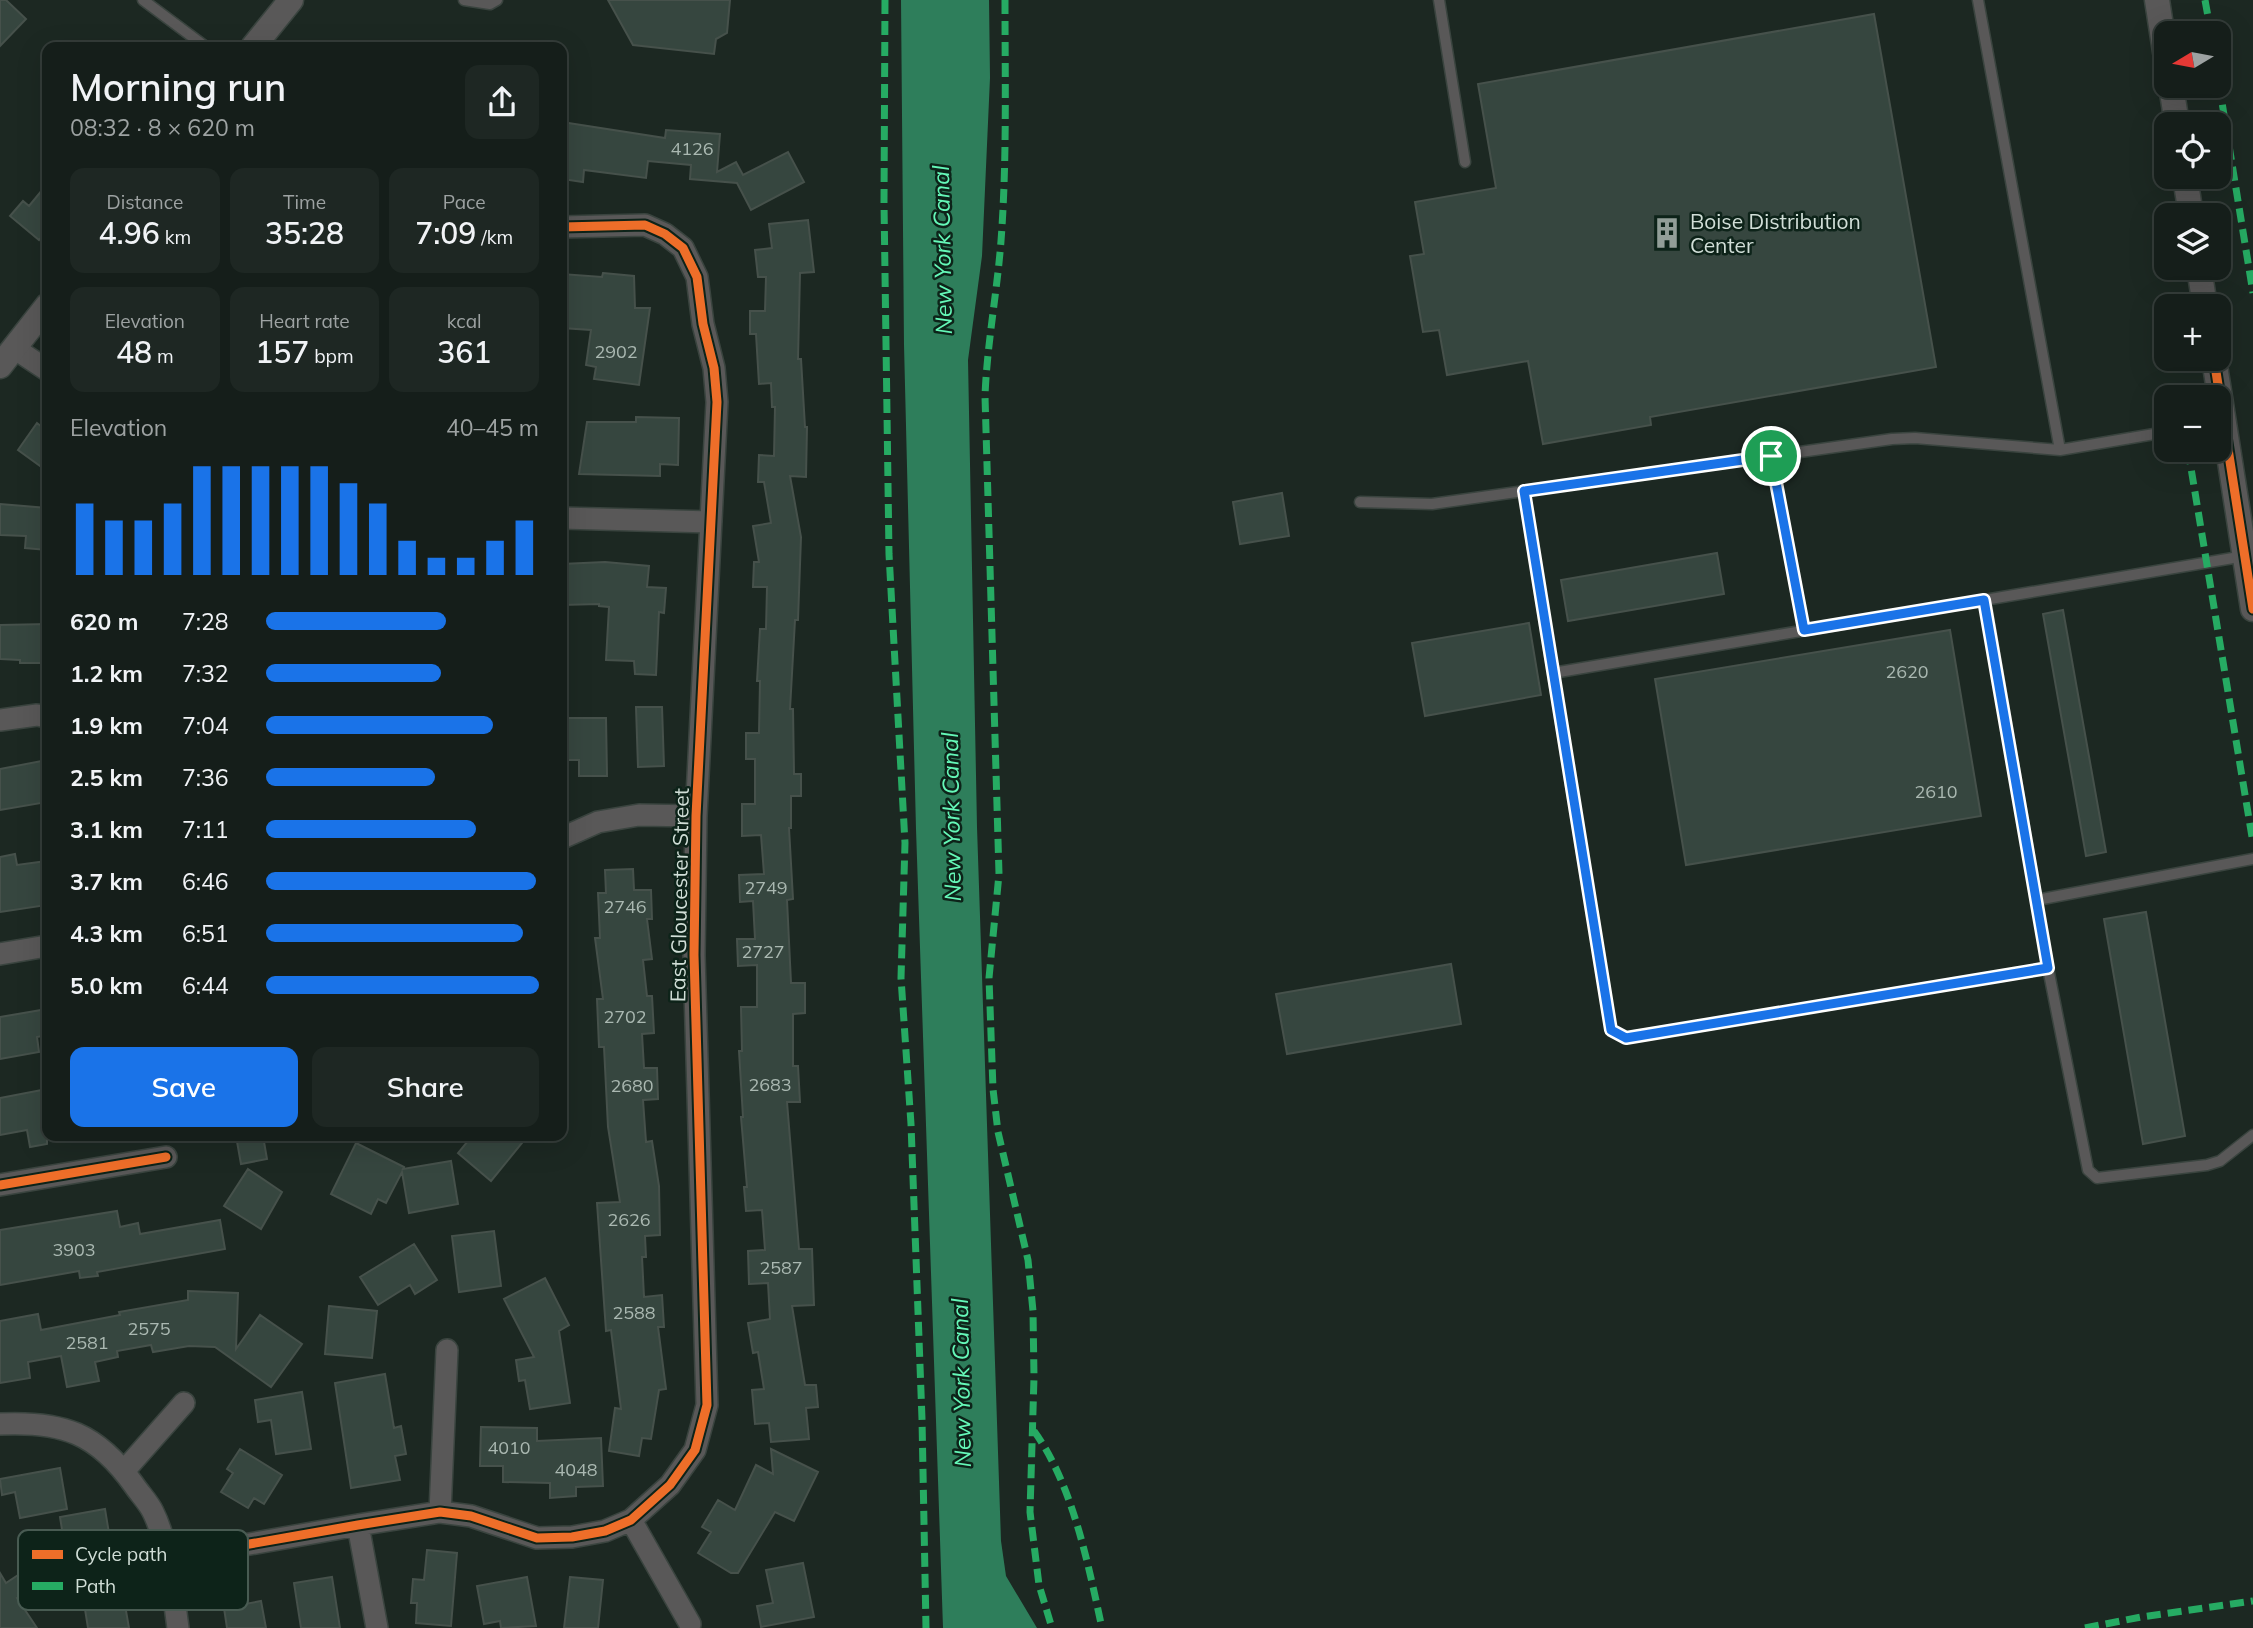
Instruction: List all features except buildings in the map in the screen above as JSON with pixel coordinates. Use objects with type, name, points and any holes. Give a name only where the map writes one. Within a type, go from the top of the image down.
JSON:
[{"type":"street","points":[[258,42],[291,0]]},
{"type":"street","points":[[2157,0],[2160,21]]},
{"type":"street","name":"East Gloucester Street","points":[[567,227],[645,225],[665,234],[683,248],[698,277],[703,324],[714,368],[717,402],[696,816],[694,955],[707,1405],[695,1450],[670,1485],[631,1520]]},
{"type":"street","points":[[42,312],[7,357],[42,368]]},
{"type":"street","points":[[2228,462],[2253,609]]},
{"type":"street","points":[[567,518],[711,522]]},
{"type":"street","points":[[0,720],[42,716]]},
{"type":"street","points":[[567,836],[598,822],[639,815],[696,816]]},
{"type":"street","points":[[0,954],[42,947]]},
{"type":"street","points":[[0,1185],[166,1157]]},
{"type":"street","points":[[440,1513],[447,1350]]},
{"type":"street","points":[[124,1471],[184,1403]]},
{"type":"street","points":[[0,1424],[58,1426],[94,1442],[124,1471],[153,1512],[158,1530]]},
{"type":"street","points":[[248,1544],[440,1513],[471,1516],[537,1538],[572,1537],[604,1531],[631,1520],[690,1624]]},
{"type":"street","points":[[358,1525],[377,1628]]},
{"type":"street","points":[[175,1610],[178,1628]]},
{"type":"lane","points":[[143,0],[198,42]]},
{"type":"lane","points":[[464,0],[490,4],[497,0]]},
{"type":"lane","points":[[1439,0],[1465,162]]},
{"type":"lane","points":[[1978,0],[2060,450]]},
{"type":"lane","points":[[1360,502],[1432,504],[1892,439],[2060,450],[2154,434]]},
{"type":"lane","points":[[1771,456],[1804,630]]},
{"type":"lane","points":[[1524,491],[1611,1030],[1626,1038],[2048,968]]},
{"type":"lane","points":[[1553,673],[2245,556]]},
{"type":"lane","points":[[1984,600],[2048,968],[2088,1170],[2097,1178],[2207,1165],[2220,1161],[2253,1135]]},
{"type":"lane","points":[[2037,900],[2253,859]]},
{"type":"water","name":"New York Canal","points":[[901,0],[989,0],[990,78],[982,256],[968,360],[977,827],[1001,1541],[1006,1576],[1037,1628],[943,1628],[916,829],[904,345]]},
{"type":"marked path","points":[[885,0],[884,203],[889,554],[905,843],[901,978],[911,1124],[922,1419],[926,1628]]},
{"type":"marked path","points":[[1005,0],[1003,211],[985,396],[999,874],[989,978],[993,1089],[998,1132],[1028,1260],[1033,1311],[1030,1512],[1039,1585],[1052,1628]]},
{"type":"marked path","points":[[2205,0],[2209,21]]},
{"type":"marked path","points":[[2221,98],[2253,293]]},
{"type":"marked path","points":[[2190,462],[2253,843]]},
{"type":"marked path","points":[[1034,1431],[1048,1452],[1069,1500],[1085,1552],[1102,1628]]},
{"type":"marked path","points":[[2085,1628],[2253,1601]]},
{"type":"cycle path","points":[[248,1544],[440,1512],[471,1516],[537,1538],[572,1537],[605,1531],[631,1520],[670,1485],[695,1450],[707,1405],[694,955],[696,816],[717,402],[714,368],[703,324],[697,277],[683,248],[665,234],[645,225],[567,227]]},
{"type":"cycle path","points":[[2216,371],[2253,609]]},
{"type":"cycle path","points":[[0,1185],[166,1157]]},
{"type":"place","name":"Boise Distribution Center","points":[[1667,233]]},
{"type":"route","points":[[1771,456],[1804,630],[1984,600],[2048,968],[1626,1038],[1611,1030],[1524,491],[1771,456]]}]
